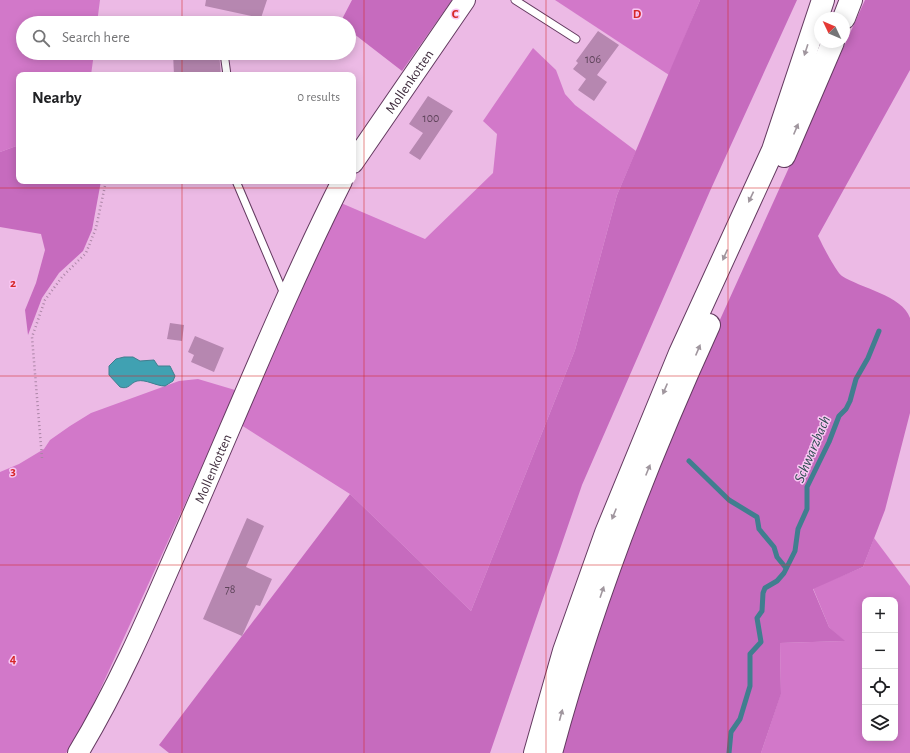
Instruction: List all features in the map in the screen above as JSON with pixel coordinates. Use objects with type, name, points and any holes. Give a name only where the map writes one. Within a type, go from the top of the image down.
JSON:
[{"type":"highway","points":[[535,753],[564,651],[604,539],[680,353],[773,150],[823,0]]},
{"type":"highway","points":[[847,12],[852,0]]},
{"type":"highway","points":[[551,753],[564,706],[589,628],[640,490],[706,331],[758,216],[830,48]]},
{"type":"main road","name":"Mollenkotten","points":[[356,159],[465,0]]},
{"type":"main road","name":"Mollenkotten","points":[[78,753],[96,723],[128,661],[287,299],[341,184]]},
{"type":"lane","points":[[515,0],[576,39]]},
{"type":"lane","points":[[225,60],[227,72]]},
{"type":"lane","points":[[237,184],[287,299]]},
{"type":"path","points":[[42,458],[32,338],[45,300],[62,277],[86,253],[96,228],[105,184]]},
{"type":"shaded area","points":[[0,0],[100,0],[98,16],[16,16],[16,60],[93,60],[91,72],[16,72],[16,146],[0,152]]},
{"type":"shaded area","points":[[352,0],[452,0],[402,71],[356,35],[356,16],[344,16]]},
{"type":"shaded area","points":[[555,0],[700,0],[669,75]]},
{"type":"shaded area","points":[[700,0],[797,0],[710,191],[582,485],[490,753],[169,753],[159,745],[350,494],[471,611],[575,350],[617,195]]},
{"type":"shaded area","points":[[865,0],[910,0],[910,70],[818,236],[833,264],[842,276],[899,303],[906,310],[910,318],[910,413],[885,510],[863,567],[813,589],[829,627],[845,641],[780,643],[781,694],[761,753],[560,753],[609,588],[684,399],[843,48],[850,48],[850,33]]},
{"type":"shaded area","points":[[533,48],[556,70],[565,94],[575,105],[636,151],[617,195],[575,350],[471,611],[350,494],[238,423],[341,203],[425,239],[493,173],[497,134],[483,121]]},
{"type":"shaded area","points":[[16,146],[16,184],[100,184],[92,230],[83,251],[59,273],[42,298],[28,335],[25,310],[36,283],[45,250],[41,234],[0,227],[0,152]]},
{"type":"shaded area","points":[[133,357],[140,361],[154,360],[158,366],[170,366],[175,376],[173,381],[165,386],[137,381],[125,388],[120,387],[109,375],[109,366],[116,359]]},
{"type":"shaded area","points":[[198,379],[235,390],[216,436],[79,736],[66,753],[0,753],[0,472],[19,464],[44,449],[50,440],[91,413],[179,381]]},
{"type":"shaded area","points":[[874,538],[910,586],[910,753],[761,753],[781,693],[780,643],[844,641],[829,627],[813,588],[863,567]]},
{"type":"building","points":[[206,0],[267,0],[262,16],[252,16],[205,6]]},
{"type":"building","points":[[598,31],[619,45],[597,75],[607,82],[594,101],[578,90],[586,79],[573,69],[578,63],[576,61]]},
{"type":"building","points":[[173,60],[220,60],[221,72],[174,72]]},
{"type":"building","points":[[428,96],[453,111],[420,160],[409,153],[423,133],[409,124]]},
{"type":"building","points":[[170,323],[184,325],[182,341],[167,339]]},
{"type":"building","points":[[195,336],[224,348],[214,372],[191,362],[194,355],[188,352]]},
{"type":"building","points":[[247,518],[264,526],[246,567],[272,579],[260,606],[256,605],[242,636],[203,619]]},
{"type":"waterway","name":"Schwarzbach","points":[[729,753],[731,732],[740,719],[750,686],[750,654],[761,642],[757,618],[762,611],[763,593],[765,588],[777,581],[784,573],[795,551],[798,529],[807,509],[807,487],[829,442],[839,416],[846,409],[850,401],[856,379],[868,358],[879,331]]},
{"type":"waterway","points":[[689,461],[729,500],[757,517],[759,529],[774,547],[777,557],[786,568]]}]
